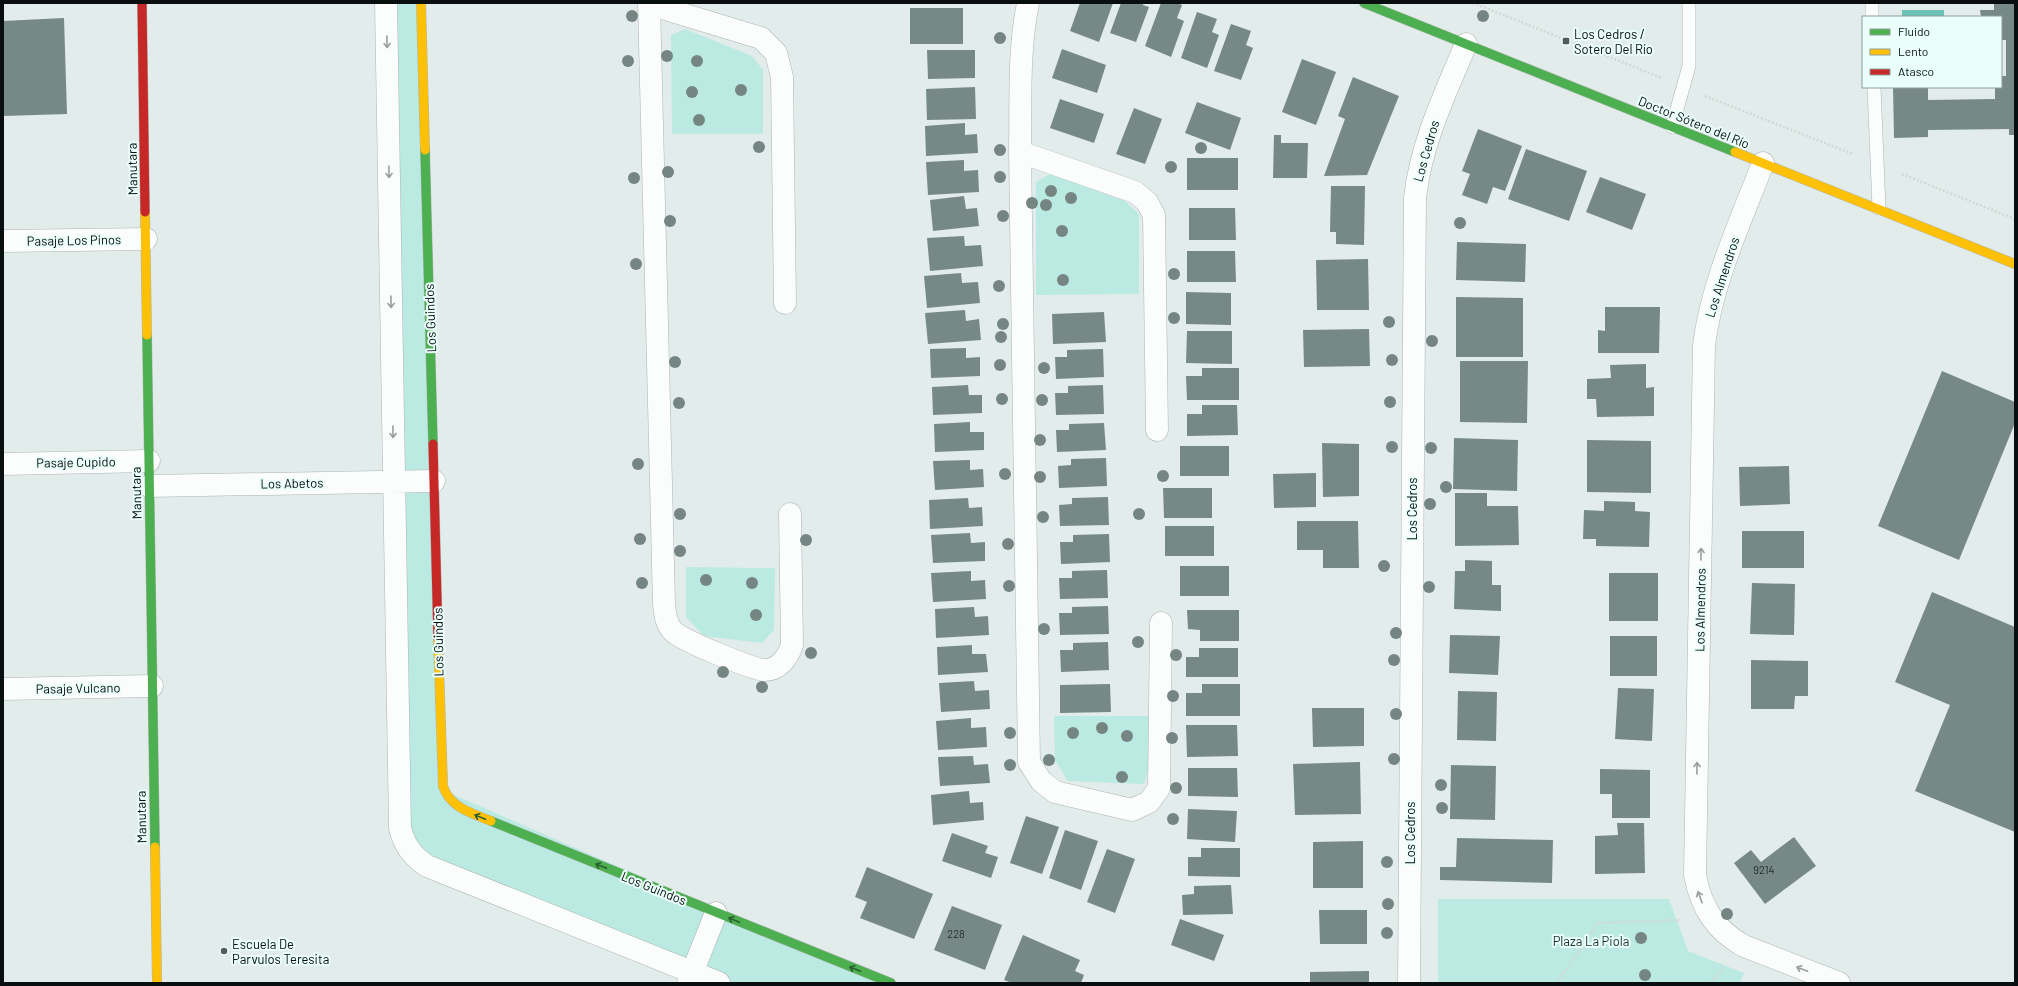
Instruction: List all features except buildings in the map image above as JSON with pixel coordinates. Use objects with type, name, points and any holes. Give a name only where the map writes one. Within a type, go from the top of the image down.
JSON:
[{"type":"main road","name":"Manutara","points":[[142,3],[157,983]]},
{"type":"main road","name":"Los Guindos","points":[[421,3],[443,792],[459,808],[891,983]]},
{"type":"main road","name":"Doctor Sótero del Río","points":[[1364,3],[1672,127],[1879,208],[2015,264]]},
{"type":"street","points":[[386,3],[400,828],[409,850],[427,866],[690,978],[719,983]]},
{"type":"street","points":[[1028,3],[1024,24],[1022,52],[1020,152],[1029,762],[1041,781],[1055,792],[1132,810],[1149,802],[1159,788],[1160,623]]},
{"type":"street","points":[[785,303],[782,77],[776,53],[761,38],[649,4],[664,604],[668,623],[673,632],[688,642],[764,670],[781,664],[789,656],[792,645],[790,514]]},
{"type":"street","name":"Los Cedros","points":[[1409,983],[1415,198],[1418,173],[1425,146],[1466,44]]},
{"type":"street","points":[[1020,152],[1135,192],[1147,202],[1154,215],[1157,430]]},
{"type":"street","name":"Los Almendros","points":[[1763,163],[1714,294],[1704,345],[1695,875],[1698,891],[1711,919],[1731,939],[1744,946],[1839,983]]},
{"type":"street","name":"Pasaje Los Pinos","points":[[3,241],[146,239]]},
{"type":"street","name":"Pasaje Cupido","points":[[3,464],[149,461]]},
{"type":"street","name":"Los Abetos","points":[[149,486],[434,481]]},
{"type":"street","name":"Pasaje Vulcano","points":[[3,690],[152,686]]},
{"type":"street","points":[[690,978],[716,913]]},
{"type":"lane","points":[[1672,127],[1689,66],[1689,3]]},
{"type":"lane","points":[[1872,3],[1872,16]]},
{"type":"lane","points":[[1874,88],[1879,208]]},
{"type":"path","points":[[1473,3],[2015,219]]},
{"type":"path","points":[[1557,983],[1598,923],[1711,919]]},
{"type":"green space","points":[[393,3],[417,3],[438,788],[886,983],[727,983],[411,847]]},
{"type":"green space","points":[[685,29],[752,56],[763,70],[763,134],[672,134],[671,35]]},
{"type":"green space","points":[[1050,174],[1125,201],[1139,214],[1139,294],[1036,295],[1036,182]]},
{"type":"green space","points":[[686,567],[775,568],[774,630],[762,643],[704,636],[686,617]]},
{"type":"green space","points":[[1054,716],[1149,716],[1150,763],[1144,784],[1068,781],[1055,760]]},
{"type":"green space","name":"Plaza La Piola","points":[[1438,899],[1669,899],[1688,951],[1744,973],[1740,983],[1438,983]]},
{"type":"shaded area","points":[[1902,10],[1944,10],[1944,16],[1902,16]]},
{"type":"traffic: fast","points":[[1364,3],[1735,152]]},
{"type":"traffic: fast","points":[[425,150],[433,444]]},
{"type":"traffic: fast","points":[[147,335],[155,847]]},
{"type":"traffic: fast","points":[[491,821],[891,983]]},
{"type":"traffic: slow","points":[[421,3],[425,150]]},
{"type":"traffic: slow","points":[[1735,152],[2015,264]]},
{"type":"traffic: slow","points":[[145,212],[147,335]]},
{"type":"traffic: slow","points":[[438,638],[443,786],[446,793],[456,805],[491,821]]},
{"type":"traffic: slow","points":[[155,847],[157,983]]},
{"type":"traffic: jam","points":[[142,3],[145,212]]},
{"type":"traffic: jam","points":[[433,444],[438,638]]},
{"type":"place","name":"Los Cedros / Sotero Del Río","points":[[1566,41]]},
{"type":"place","name":"Escuela De Parvulos Teresita","points":[[224,951]]}]
